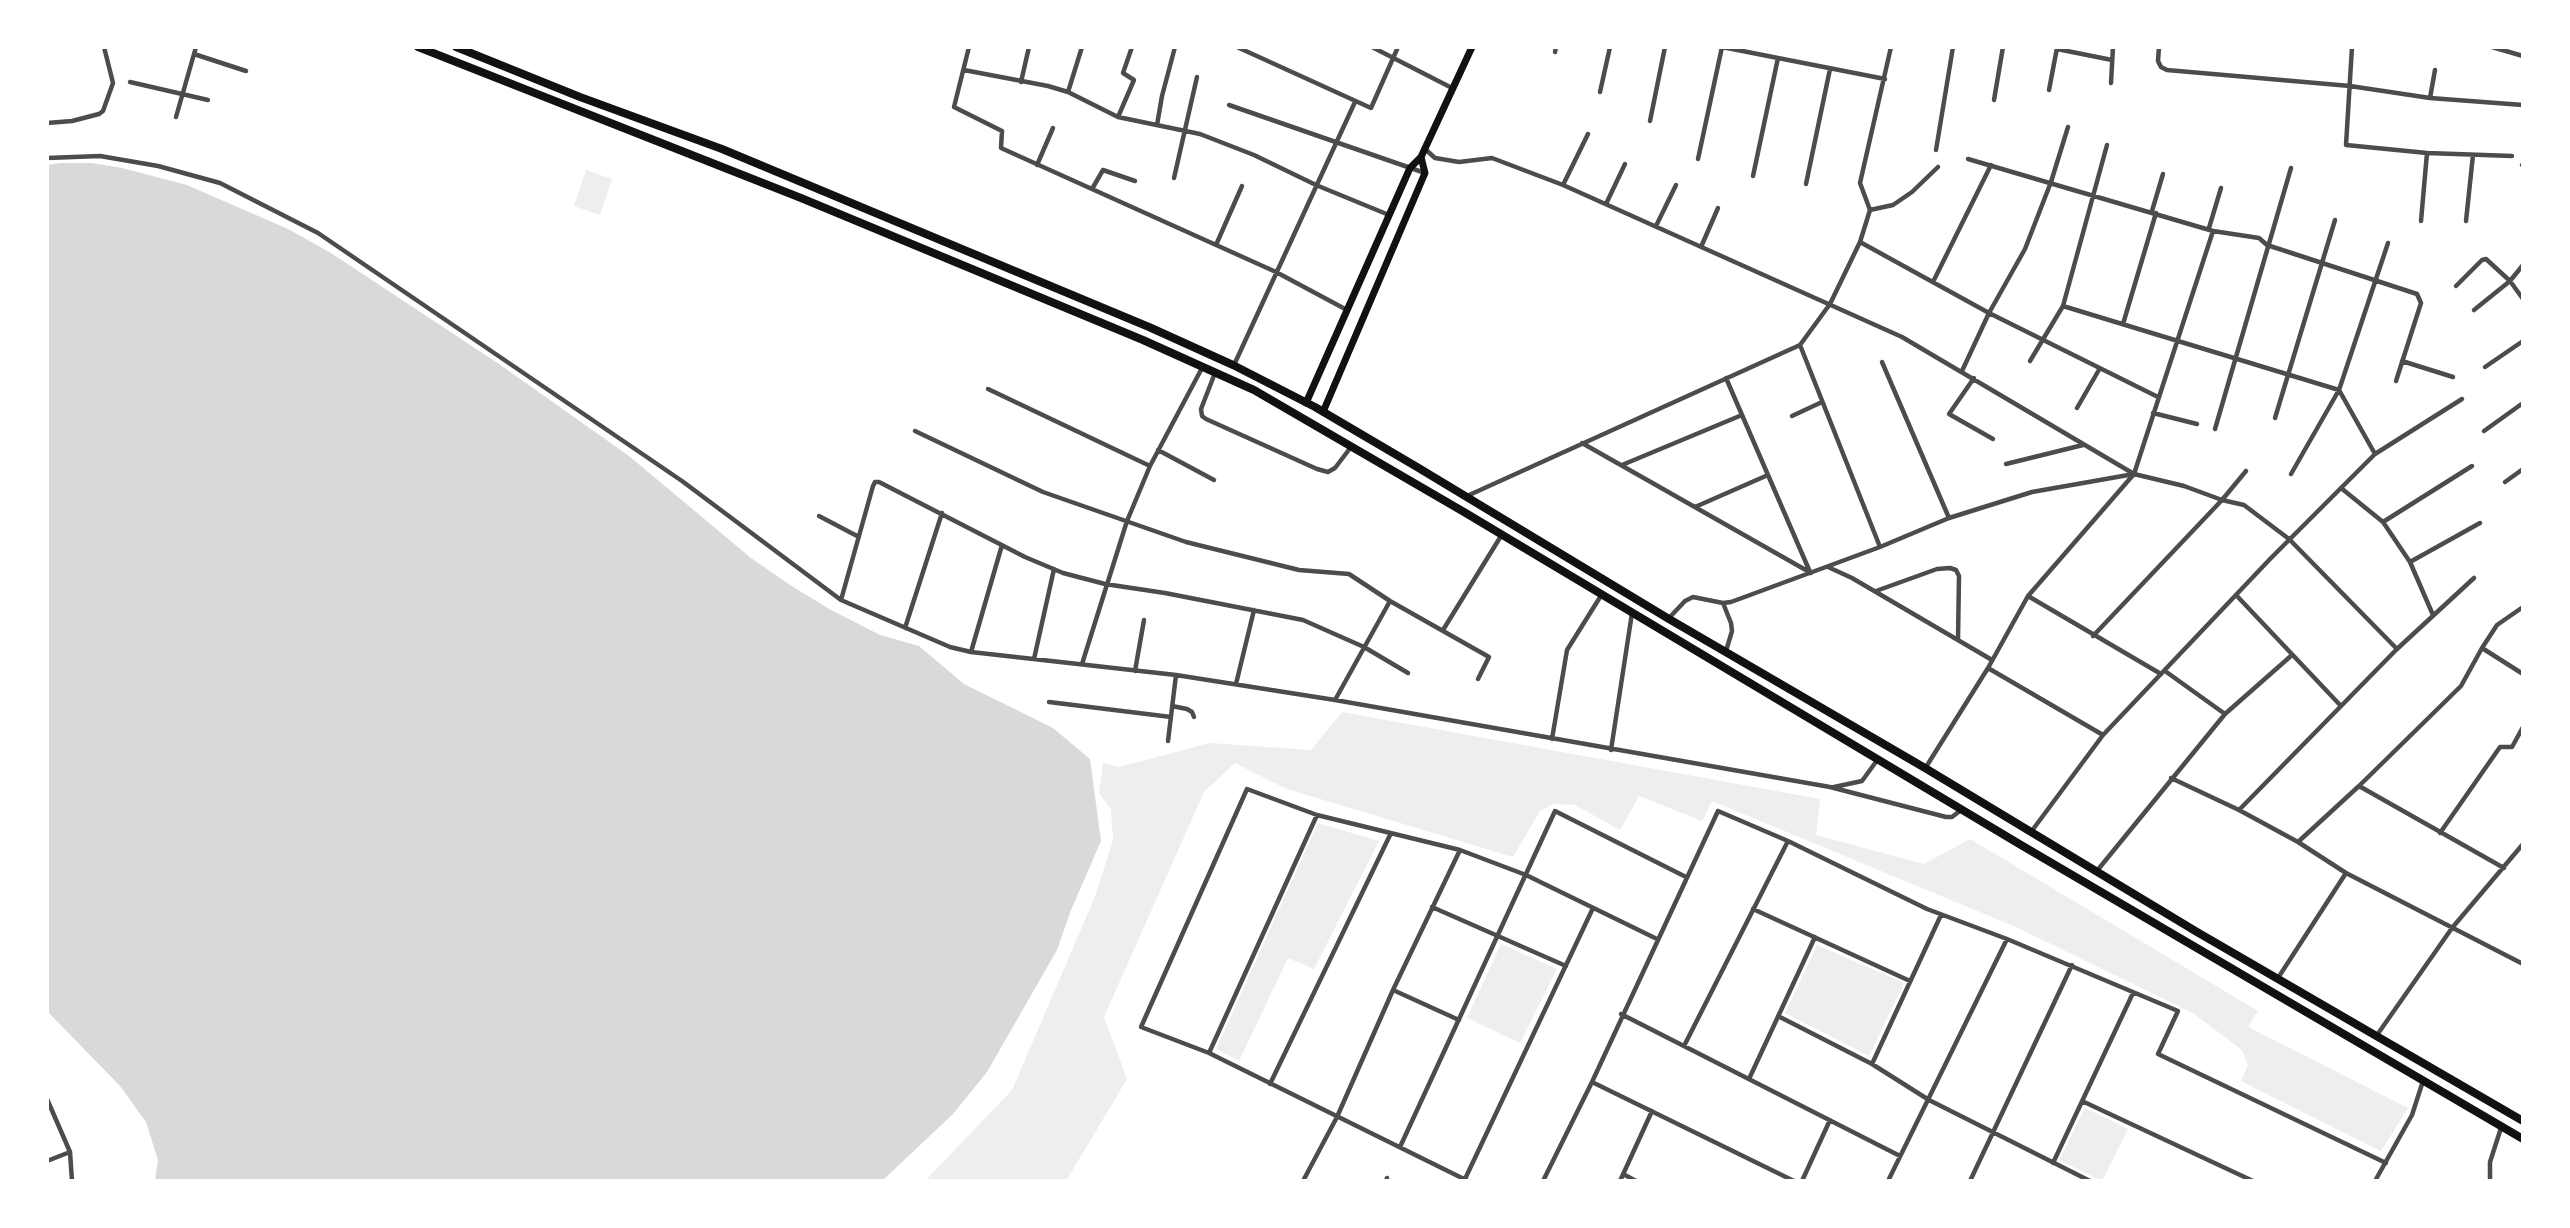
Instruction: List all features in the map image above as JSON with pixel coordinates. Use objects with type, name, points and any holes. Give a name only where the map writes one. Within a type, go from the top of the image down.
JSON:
[{"type":"highway","points":[[418,47],[716,163],[1060,305],[1254,390],[1602,594],[1961,810],[2523,1139]]},
{"type":"highway","points":[[456,47],[580,97],[722,149],[1065,291],[1234,365],[1323,412],[1467,496],[2197,932],[2523,1121]]},
{"type":"highway","points":[[1047,300],[1053,286]]},
{"type":"highway","points":[[1060,305],[1065,291]]},
{"type":"highway","points":[[1558,569],[1566,556]]},
{"type":"highway","points":[[1579,581],[1587,569]]},
{"type":"highway","points":[[2189,943],[2197,932]]},
{"type":"highway","points":[[2212,957],[2219,945]]},
{"type":"main road","points":[[1306,403],[1410,168],[1423,153],[1471,49]]},
{"type":"main road","points":[[1323,412],[1425,173],[1423,153]]},
{"type":"street","points":[[47,123],[72,121],[103,111],[113,83],[104,47]]},
{"type":"street","points":[[176,117],[196,47]]},
{"type":"street","points":[[969,47],[954,107],[1002,131],[1001,148],[1276,272],[1348,310]]},
{"type":"street","points":[[1021,82],[1029,47]]},
{"type":"street","points":[[1068,92],[1082,47]]},
{"type":"street","points":[[1118,117],[1134,80],[1123,73],[1132,47]]},
{"type":"street","points":[[1157,125],[1175,47]]},
{"type":"street","points":[[1237,47],[1371,108],[1398,47]]},
{"type":"street","points":[[1372,47],[1452,88]]},
{"type":"street","points":[[1600,92],[1610,47]]},
{"type":"street","points":[[1650,121],[1665,47]]},
{"type":"street","points":[[1698,159],[1722,47],[1885,79]]},
{"type":"street","points":[[1467,496],[1800,345],[1830,304],[1860,242],[1870,210],[1860,183],[1891,47]]},
{"type":"street","points":[[1936,150],[1953,47]]},
{"type":"street","points":[[1994,100],[2003,47]]},
{"type":"street","points":[[2110,83],[2113,47]]},
{"type":"street","points":[[2159,47],[2158,61],[2161,67],[2167,70],[2350,86],[2430,98],[2523,105]]},
{"type":"street","points":[[2352,47],[2346,145],[2427,153],[2512,156]]},
{"type":"street","points":[[2492,47],[2523,56]]},
{"type":"street","points":[[2049,90],[2057,48],[2112,60]]},
{"type":"street","points":[[194,54],[246,71]]},
{"type":"street","points":[[1753,176],[1777,58]]},
{"type":"street","points":[[1806,184],[1830,69]]},
{"type":"street","points":[[964,70],[1048,86],[1068,92],[1118,117],[1200,134],[1254,155],[1389,216]]},
{"type":"street","points":[[2430,98],[2434,70]]},
{"type":"street","points":[[1174,178],[1197,77]]},
{"type":"street","points":[[130,82],[208,100]]},
{"type":"street","points":[[1234,365],[1354,102]]},
{"type":"street","points":[[1228,105],[1425,173]]},
{"type":"street","points":[[1962,371],[1989,313],[2025,249],[2051,182],[2068,127]]},
{"type":"street","points":[[1037,165],[1052,128]]},
{"type":"street","points":[[1563,184],[1588,135]]},
{"type":"street","points":[[2030,361],[2063,306],[2107,145]]},
{"type":"street","points":[[1423,153],[1459,162],[1492,158],[1563,184],[1902,337],[2134,474],[2244,505],[2289,539],[2398,649]]},
{"type":"street","points":[[2421,221],[2427,153]]},
{"type":"street","points":[[2466,221],[2473,155]]},
{"type":"street","points":[[47,159],[100,156],[158,166],[220,183],[317,233],[682,481],[841,600],[950,647],[1335,700],[1830,787],[1946,817],[1952,817],[1961,810]]},
{"type":"street","points":[[1969,159],[2211,230],[2259,238],[2267,245],[2417,294],[2421,303],[2396,381]]},
{"type":"street","points":[[1606,204],[1625,164]]},
{"type":"street","points":[[1933,282],[1991,165]]},
{"type":"street","points":[[1870,210],[1893,205],[1912,192],[1938,167]]},
{"type":"street","points":[[2215,429],[2291,168]]},
{"type":"street","points":[[1092,189],[1103,170],[1135,181]]},
{"type":"street","points":[[2123,324],[2163,174]]},
{"type":"street","points":[[1656,226],[1676,184]]},
{"type":"street","points":[[1216,245],[1242,186]]},
{"type":"street","points":[[1925,768],[1988,667],[2028,596],[2134,474],[2211,230],[2221,188]]},
{"type":"street","points":[[1701,247],[1718,208]]},
{"type":"street","points":[[2275,418],[2335,220]]},
{"type":"street","points":[[1860,242],[1989,313],[2158,397]]},
{"type":"street","points":[[2291,474],[2339,390],[2388,243]]},
{"type":"street","points":[[2456,286],[2486,258],[2510,281],[2523,299]]},
{"type":"street","points":[[2474,310],[2510,281],[2523,265]]},
{"type":"street","points":[[2063,306],[2339,390],[2375,454]]},
{"type":"street","points":[[2485,367],[2523,341]]},
{"type":"street","points":[[1800,345],[1880,547]]},
{"type":"street","points":[[2402,361],[2453,377]]},
{"type":"street","points":[[1882,362],[1949,518]]},
{"type":"street","points":[[1082,664],[1127,521],[1150,466],[1203,366]]},
{"type":"street","points":[[2077,408],[2100,368]]},
{"type":"street","points":[[1215,372],[1201,409],[1202,416],[1206,419],[1328,472],[1335,468],[1352,446]]},
{"type":"street","points":[[1726,378],[1811,573]]},
{"type":"street","points":[[1974,378],[1949,414],[1993,439]]},
{"type":"street","points":[[988,389],[1150,466]]},
{"type":"street","points":[[2031,832],[2103,735],[2289,539],[2375,454],[2462,399]]},
{"type":"street","points":[[1792,416],[1822,402]]},
{"type":"street","points":[[2484,431],[2523,403]]},
{"type":"street","points":[[2153,412],[2196,424]]},
{"type":"street","points":[[1621,465],[1742,415]]},
{"type":"street","points":[[915,431],[1043,492],[1186,541],[1299,570],[1349,574],[1390,601],[1489,657],[1478,679]]},
{"type":"street","points":[[1581,443],[1811,573]]},
{"type":"street","points":[[2007,464],[2084,444]]},
{"type":"street","points":[[1158,450],[1214,480]]},
{"type":"street","points":[[2383,522],[2472,466]]},
{"type":"street","points":[[2505,482],[2523,469]]},
{"type":"street","points":[[2093,636],[2222,500],[2246,471]]},
{"type":"street","points":[[1669,618],[1685,601],[1693,597],[1723,603],[1811,573],[1949,518],[2032,492],[2134,474]]},
{"type":"street","points":[[1694,507],[1768,475]]},
{"type":"street","points":[[841,600],[875,482],[1054,569],[1105,584],[1303,620],[1364,647],[1408,673]]},
{"type":"street","points":[[2341,488],[2383,522],[2410,562],[2433,615]]},
{"type":"street","points":[[905,628],[942,513]]},
{"type":"street","points":[[819,516],[859,537]]},
{"type":"street","points":[[2410,562],[2480,523]]},
{"type":"street","points":[[1443,630],[1501,536]]},
{"type":"street","points":[[971,652],[1002,545]]},
{"type":"street","points":[[1827,566],[1992,660]]},
{"type":"street","points":[[1034,659],[1054,569]]},
{"type":"street","points":[[1875,592],[1937,569],[1956,570],[1959,576],[1958,640]]},
{"type":"street","points":[[2239,810],[2398,649],[2474,578]]},
{"type":"street","points":[[1552,739],[1567,650],[1602,594]]},
{"type":"street","points":[[2236,595],[2341,706]]},
{"type":"street","points":[[2028,596],[2093,636],[2163,672],[2225,713]]},
{"type":"street","points":[[1335,700],[1390,601]]},
{"type":"street","points":[[1723,603],[1732,631],[1726,651]]},
{"type":"street","points":[[2298,842],[2461,686],[2497,625],[2523,607]]},
{"type":"street","points":[[1236,685],[1254,610]]},
{"type":"street","points":[[1611,750],[1632,613]]},
{"type":"street","points":[[1135,671],[1144,620]]},
{"type":"street","points":[[2482,648],[2523,674]]},
{"type":"street","points":[[2096,872],[2225,713],[2292,655]]},
{"type":"street","points":[[1988,667],[2103,735]]},
{"type":"street","points":[[1168,741],[1176,676]]},
{"type":"street","points":[[1049,702],[1171,716]]},
{"type":"street","points":[[1172,706],[1187,709],[1194,717]]},
{"type":"street","points":[[2440,833],[2500,747],[2512,747],[2523,727]]},
{"type":"street","points":[[1830,787],[1862,781],[1878,759]]},
{"type":"street","points":[[2171,778],[2239,810],[2347,873],[2452,928],[2521,960]]},
{"type":"street","points":[[2359,786],[2504,867]]},
{"type":"street","points":[[1593,908],[1467,1180],[1209,1053],[1141,1027],[1247,789],[1317,815],[1460,850],[1526,874],[1657,939]]},
{"type":"street","points":[[1400,1147],[1555,811],[1686,877]]},
{"type":"street","points":[[1542,1181],[1592,1082],[1621,1014],[1718,811],[1941,915],[2072,965],[2178,1011],[2158,1054],[2386,1163]]},
{"type":"street","points":[[1209,1053],[1317,815]]},
{"type":"street","points":[[1270,1084],[1391,833]]},
{"type":"street","points":[[1684,1046],[1787,841]]},
{"type":"street","points":[[2377,1035],[2452,928],[2523,844]]},
{"type":"street","points":[[1303,1181],[1337,1117],[1393,990],[1460,850]]},
{"type":"street","points":[[2277,978],[2347,873]]},
{"type":"street","points":[[1432,907],[1566,966]]},
{"type":"street","points":[[1753,909],[1910,981]]},
{"type":"street","points":[[1872,1064],[1941,915]]},
{"type":"street","points":[[1749,1079],[1815,937]]},
{"type":"street","points":[[1888,1181],[2007,939]]},
{"type":"street","points":[[1970,1181],[2072,965]]},
{"type":"street","points":[[1393,990],[1459,1020]]},
{"type":"street","points":[[2053,1163],[2133,993]]},
{"type":"street","points":[[1621,1014],[1900,1156]]},
{"type":"street","points":[[1778,1016],[1872,1064],[1929,1100],[2090,1181]]},
{"type":"street","points":[[1592,1082],[1794,1181]]},
{"type":"street","points":[[2375,1181],[2412,1115],[2423,1082]]},
{"type":"street","points":[[47,1099],[70,1152],[72,1181]]},
{"type":"street","points":[[2082,1101],[2253,1181]]},
{"type":"street","points":[[1620,1181],[1651,1111]]},
{"type":"street","points":[[1802,1181],[1830,1120]]},
{"type":"street","points":[[2490,1181],[2490,1162],[2502,1127]]},
{"type":"street","points":[[47,1161],[70,1152]]},
{"type":"street","points":[[1623,1174],[1636,1181]]},
{"type":"shaded area","points":[[92,163],[122,168],[187,185],[288,229],[331,253],[499,364],[629,456],[751,558],[790,585],[880,635],[919,646],[964,684],[1053,728],[1090,759],[1101,841],[1057,950],[987,1072],[953,1114],[882,1181],[155,1181],[158,1160],[146,1122],[120,1086],[47,1011],[47,165]]},
{"type":"shaded area","points":[[586,170],[612,179],[600,215],[574,206]]},
{"type":"shaded area","points":[[1342,712],[1820,799],[1816,835],[1924,864],[1970,839],[2258,1011],[2248,1027],[2408,1108],[2381,1151],[2241,1081],[2248,1065],[2242,1050],[2193,1013],[2016,927],[1712,801],[1702,821],[1639,796],[1620,830],[1575,805],[1553,804],[1540,811],[1513,857],[1287,789],[1235,763],[1204,792],[1104,1017],[1127,1079],[1066,1181],[925,1181],[1012,1090],[1096,894],[1113,840],[1111,809],[1099,793],[1103,763],[1119,767],[1210,743],[1311,750]]},
{"type":"shaded area","points":[[1318,823],[1379,841],[1314,969],[1288,958],[1239,1061],[1216,1049]]},
{"type":"shaded area","points":[[1501,944],[1557,969],[1520,1043],[1467,1018]]},
{"type":"shaded area","points":[[1817,945],[1904,983],[1869,1056],[1785,1013]]},
{"type":"shaded area","points":[[2085,1108],[2128,1129],[2102,1181],[2059,1160]]}]
